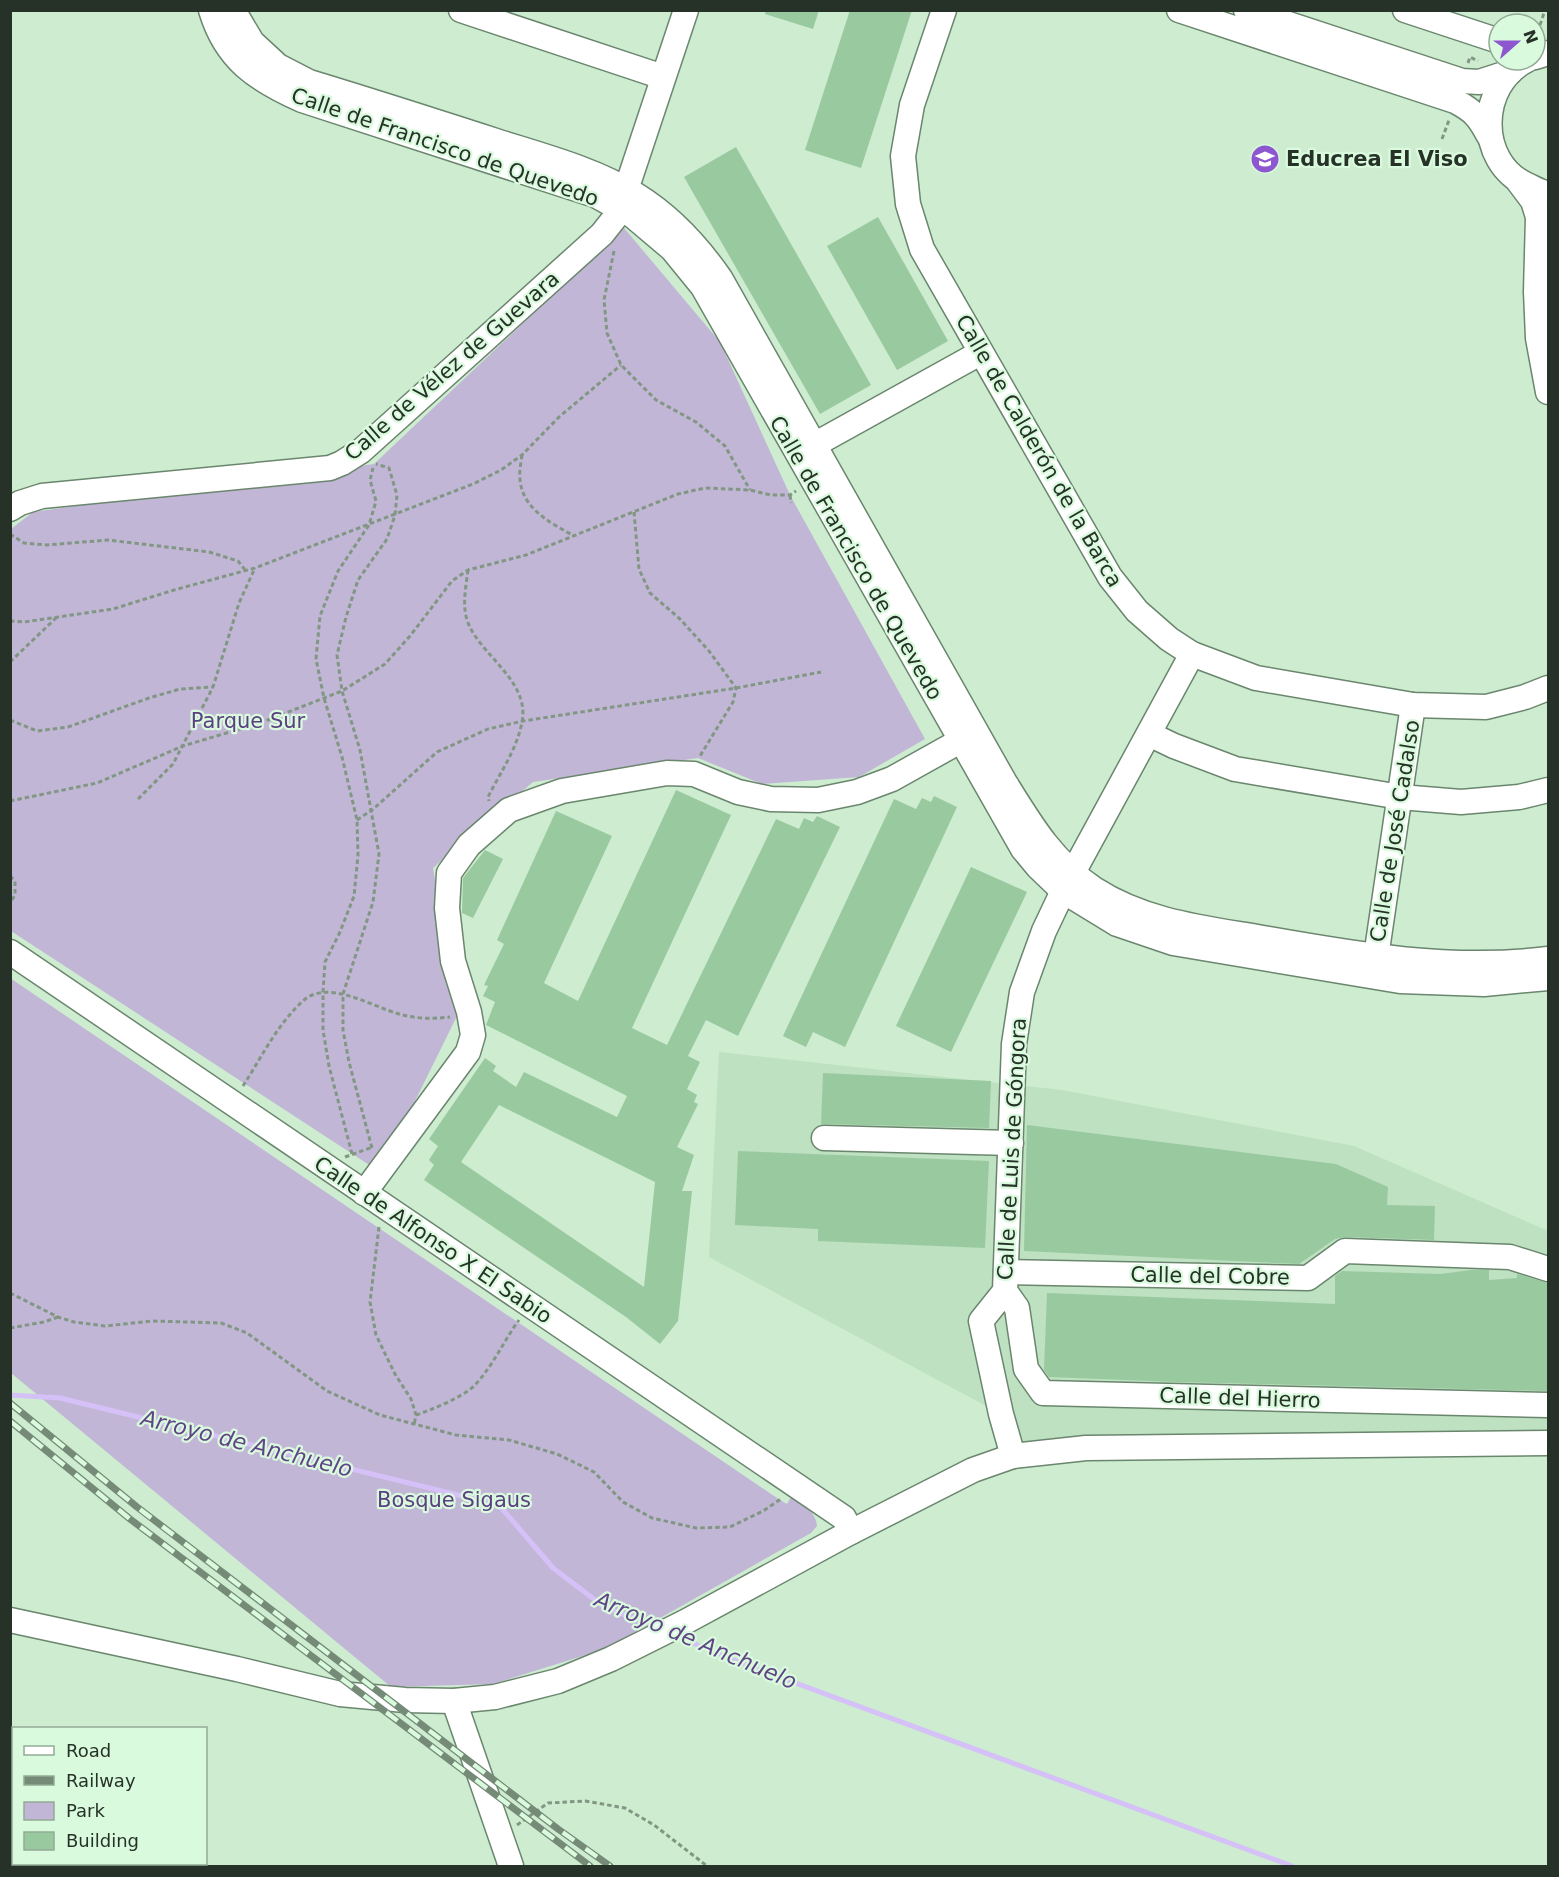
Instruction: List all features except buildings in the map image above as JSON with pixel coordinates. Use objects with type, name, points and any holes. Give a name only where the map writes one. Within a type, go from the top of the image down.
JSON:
[{"type":"street","name":"Calle de Francisco de Quevedo","points":[[211,10],[217,27],[236,58],[270,86],[302,100],[595,195],[622,199],[633,216],[672,249],[703,287],[960,741],[1023,849],[1038,867],[1069,882],[1092,888],[1124,906],[1169,922],[1402,960],[1505,964],[1548,959]]},
{"type":"street","name":"Calle de Francisco de Quevedo","points":[[233,10],[252,42],[278,66],[309,82],[542,155],[622,199],[669,220],[700,249],[720,278],[1004,782],[1039,837],[1060,861],[1069,882],[1117,924],[1173,943],[1400,981],[1485,984],[1548,978]]},
{"type":"street","points":[[461,10],[663,77]]},
{"type":"street","name":"Calle de Vélez de Guevara","points":[[10,509],[42,496],[330,468],[361,451],[602,234],[622,199],[630,178],[686,10]]},
{"type":"street","name":"Calle de Calderón de la Barca","points":[[944,10],[912,105],[903,156],[908,204],[922,249],[1110,577],[1137,611],[1169,639],[1192,654],[1256,678],[1413,705],[1486,707],[1525,697],[1548,688]]},
{"type":"street","points":[[1179,10],[1455,101],[1473,111],[1490,136],[1498,159],[1533,201],[1538,217],[1536,292],[1538,338],[1548,392]]},
{"type":"street","points":[[1246,10],[1462,81],[1479,82],[1501,72]]},
{"type":"street","points":[[1405,10],[1487,38]]},
{"type":"street","points":[[1490,136],[1490,109],[1494,94],[1517,72]]},
{"type":"street","points":[[1518,181],[1548,193]]},
{"type":"street","points":[[814,445],[980,353]]},
{"type":"street","name":"Calle de Luis de Góngora","points":[[1013,1456],[1001,1414],[981,1321],[1005,1281],[1014,1044],[1022,992],[1044,931],[1192,654]]},
{"type":"street","name":"Calle de José Cadalso","points":[[1376,957],[1413,705]]},
{"type":"street","points":[[1149,734],[1235,769],[1400,796],[1461,802],[1520,797],[1548,790]]},
{"type":"street","points":[[364,1193],[468,1052],[473,1035],[469,1012],[453,961],[447,908],[449,873],[469,845],[509,810],[562,791],[667,773],[694,774],[738,792],[771,799],[818,800],[857,792],[892,779],[960,741]]},
{"type":"street","name":"Calle de Alfonso X El Sabio","points":[[10,952],[844,1518],[851,1532]]},
{"type":"street","points":[[824,1138],[1011,1143]]},
{"type":"street","name":"Calle del Cobre","points":[[1005,1281],[1308,1278],[1345,1251],[1510,1257],[1548,1269]]},
{"type":"street","name":"Calle del Hierro","points":[[1005,1281],[1017,1308],[1026,1369],[1043,1393],[1548,1405]]},
{"type":"street","points":[[10,1620],[237,1669],[340,1694],[405,1700],[454,1701],[495,1697],[558,1681],[637,1647],[972,1470],[1013,1456],[1086,1448],[1548,1443]]},
{"type":"street","points":[[454,1701],[511,1866]]},
{"type":"path","points":[[602,234],[615,243],[604,300],[607,333],[621,365],[656,400],[696,422],[725,446],[750,490]]},
{"type":"path","points":[[10,621],[113,609],[255,568],[473,484],[501,470],[522,455],[559,417],[621,365]]},
{"type":"path","points":[[522,455],[520,480],[526,501],[543,518],[575,537]]},
{"type":"path","points":[[352,1154],[329,1066],[323,1030],[323,992],[325,962],[354,896],[358,855],[357,820],[342,757],[324,698],[316,659],[320,616],[338,571],[369,525],[376,501],[370,480],[374,464],[389,468],[397,495],[395,515],[387,540],[358,580],[337,655],[342,691],[360,750],[379,854],[373,902],[343,994],[343,1030],[349,1062],[372,1148]]},
{"type":"path","points":[[10,801],[97,783],[183,746],[260,723],[342,691],[385,664],[410,636],[452,581],[468,570],[526,555],[678,494],[705,488],[790,495],[791,503]]},
{"type":"path","points":[[634,512],[639,569],[650,592],[709,651],[736,688],[733,702],[698,758],[694,774]]},
{"type":"path","points":[[10,534],[24,543],[47,545],[108,540],[209,552],[238,561],[244,570]]},
{"type":"path","points":[[138,799],[173,764],[213,687],[239,603],[255,568]]},
{"type":"path","points":[[468,570],[465,602],[468,623],[484,649],[512,681],[521,699],[523,721],[514,747],[488,797],[489,804],[497,800]]},
{"type":"path","points":[[10,662],[58,616]]},
{"type":"path","points":[[357,820],[372,810],[437,752],[488,729],[523,721],[736,688],[821,672]]},
{"type":"path","points":[[10,720],[37,731],[68,727],[180,689],[213,687]]},
{"type":"path","points":[[10,876],[15,881],[15,895],[10,903]]},
{"type":"path","points":[[240,1090],[286,1021],[306,999],[323,992],[343,994],[400,1015],[431,1019],[469,1012]]},
{"type":"path","points":[[339,1159],[380,1145]]},
{"type":"path","points":[[389,1210],[379,1228],[370,1302],[376,1335],[395,1374],[411,1399],[416,1415],[414,1425]]},
{"type":"path","points":[[10,1293],[58,1317],[74,1322],[105,1326],[153,1321],[221,1323],[248,1333],[327,1391],[380,1415],[456,1435],[510,1440],[557,1454],[594,1472],[623,1502],[652,1518],[696,1527],[730,1527],[763,1511],[783,1497],[794,1484]]},
{"type":"path","points":[[416,1415],[472,1387],[491,1365],[529,1304]]},
{"type":"path","points":[[10,1328],[58,1317]]},
{"type":"path","points":[[501,1836],[548,1803],[585,1801],[625,1808],[654,1825],[707,1866]]},
{"type":"shaded area","points":[[719,1052],[1062,1090],[1354,1146],[1548,1231],[1548,1443],[1013,1456],[1001,1414],[709,1257]]},
{"type":"green space","name":"Parque Sur","points":[[624,228],[720,342],[790,495],[925,739],[859,777],[762,784],[698,758],[533,782],[433,868],[457,1016],[380,1172],[11,931],[11,529],[33,512],[374,464]]},
{"type":"green space","name":"Bosque Sigaus","points":[[10,978],[780,1500],[787,1504],[791,1497],[800,1503],[814,1516],[817,1526],[811,1533],[605,1649],[493,1684],[391,1687],[11,1373]]},
{"type":"waterway","name":"Arroyo de Anchuelo","points":[[10,1395],[60,1398],[499,1505],[553,1568],[603,1606],[656,1628]]},
{"type":"waterway","name":"Arroyo de Anchuelo","points":[[676,1636],[744,1664],[1292,1866]]},
{"type":"railway","points":[[10,1403],[137,1507],[558,1829],[610,1866]]},
{"type":"railway","points":[[10,1421],[130,1519],[590,1866]]},
{"type":"place","name":"Educrea El Viso","points":[[1265,159]]}]
